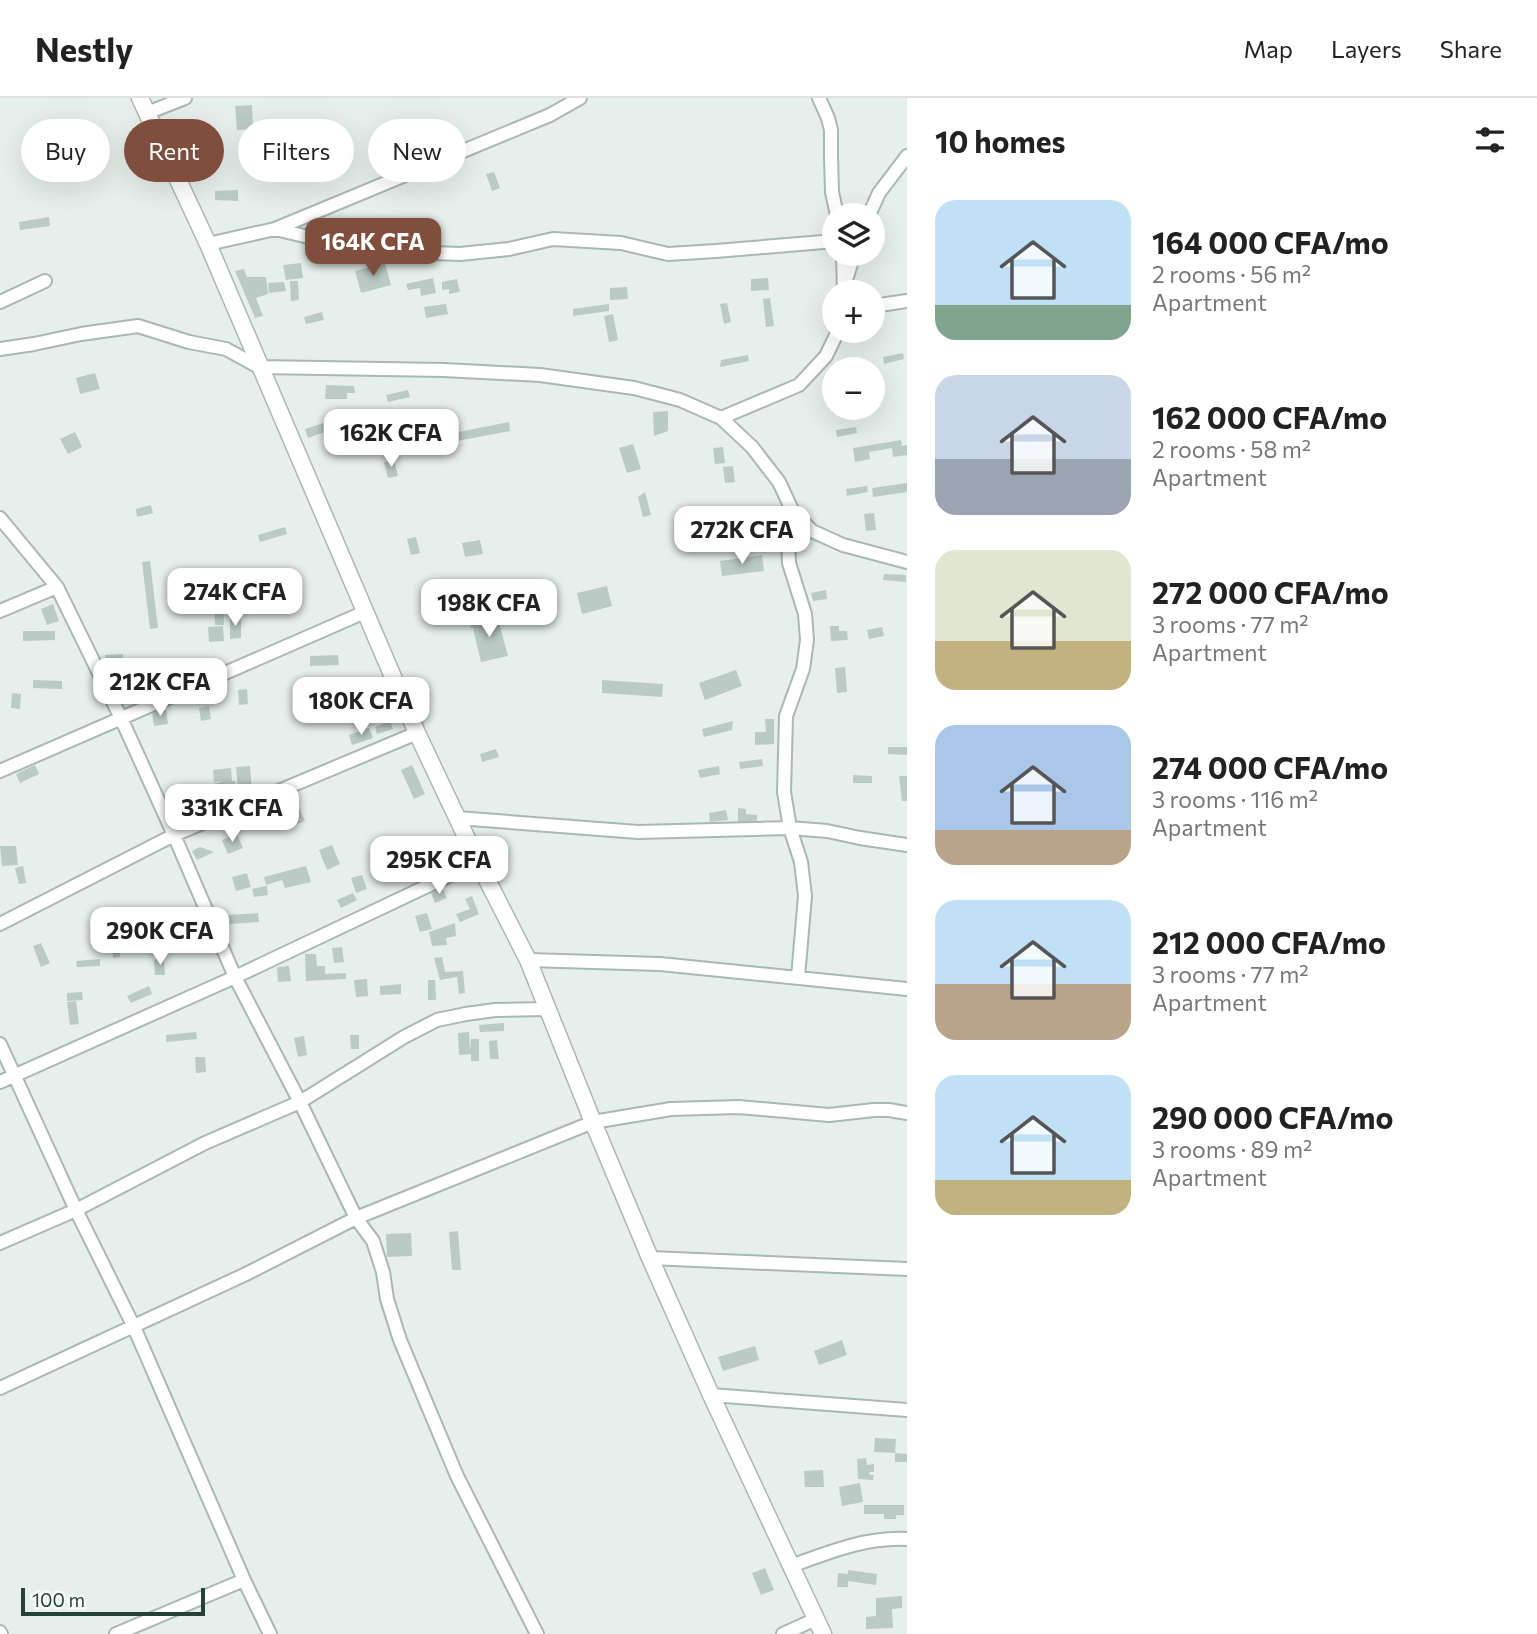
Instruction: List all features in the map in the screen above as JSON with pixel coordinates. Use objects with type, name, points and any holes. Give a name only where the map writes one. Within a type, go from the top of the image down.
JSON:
[{"type":"street","points":[[140,98],[208,244],[417,733],[528,960],[650,1258],[820,1626],[783,1634]]},
{"type":"street","points":[[147,113],[185,98]]},
{"type":"street","points":[[208,244],[275,229],[550,115],[580,98]]},
{"type":"street","points":[[819,98],[831,130],[834,203]]},
{"type":"street","points":[[874,203],[907,156]]},
{"type":"street","points":[[275,229],[338,244],[408,252],[460,254],[509,249],[553,239],[621,243],[668,254],[822,242]]},
{"type":"street","points":[[0,302],[45,281]]},
{"type":"street","points":[[885,304],[907,301]]},
{"type":"street","points":[[0,349],[138,326],[189,342],[226,349],[259,367],[444,370],[540,375],[635,388],[680,400],[721,418],[752,447],[779,482],[793,512],[812,531],[843,545],[907,562]]},
{"type":"street","points":[[721,418],[799,385],[826,356],[832,343]]},
{"type":"street","points":[[793,512],[788,542],[789,563],[805,614],[807,640],[803,669],[786,716],[784,792],[790,828],[802,862],[805,896],[798,977]]},
{"type":"street","points":[[0,518],[57,587],[121,718],[235,977],[356,1218],[373,1241],[400,1340],[457,1476],[537,1634]]},
{"type":"street","points":[[0,611],[57,587]]},
{"type":"street","points":[[0,771],[365,612]]},
{"type":"street","points":[[0,925],[174,835],[417,733]]},
{"type":"street","points":[[457,818],[639,832],[790,828],[827,831],[907,845]]},
{"type":"street","points":[[0,1082],[235,977],[478,862]]},
{"type":"street","points":[[528,960],[660,964],[907,989]]},
{"type":"street","points":[[0,1243],[76,1210],[205,1143],[300,1102],[404,1037],[438,1020],[495,1010],[547,1009]]},
{"type":"street","points":[[0,1044],[76,1210],[134,1327],[270,1634]]},
{"type":"street","points":[[0,1388],[246,1274],[356,1218],[593,1122],[671,1108],[739,1107],[829,1115],[874,1110],[907,1113]]},
{"type":"street","points":[[650,1258],[907,1269]]},
{"type":"street","points":[[712,1395],[907,1410]]},
{"type":"street","points":[[791,1566],[843,1546],[887,1538],[907,1539]]},
{"type":"street","points":[[116,1634],[244,1580]]},
{"type":"building","points":[[252,105],[253,119],[238,119],[238,130],[237,130],[235,106]]},
{"type":"building","points":[[494,172],[500,188],[492,191],[486,174]]},
{"type":"building","points":[[238,190],[238,201],[215,200],[215,191]]},
{"type":"building","points":[[49,217],[50,226],[20,230],[19,222]]},
{"type":"building","points":[[301,263],[303,278],[286,280],[283,265]]},
{"type":"building","points":[[385,263],[391,285],[361,293],[355,271]]},
{"type":"building","points":[[244,269],[247,277],[266,277],[268,294],[256,298],[263,316],[255,318],[235,271]]},
{"type":"building","points":[[433,278],[436,293],[421,296],[420,288],[408,290],[406,284]]},
{"type":"building","points":[[768,278],[769,290],[751,291],[751,279]]},
{"type":"building","points":[[457,279],[460,292],[449,294],[449,289],[442,290],[442,282]]},
{"type":"building","points":[[290,281],[298,281],[299,300],[291,301]]},
{"type":"building","points":[[284,282],[286,291],[269,293],[268,283]]},
{"type":"building","points":[[627,287],[628,299],[610,300],[610,288]]},
{"type":"building","points":[[770,298],[774,326],[766,327],[763,299]]},
{"type":"building","points":[[727,303],[731,322],[724,324],[720,304]]},
{"type":"building","points":[[446,304],[448,314],[426,318],[424,307]]},
{"type":"building","points":[[609,304],[609,311],[573,316],[573,309]]},
{"type":"building","points":[[322,312],[324,320],[306,324],[304,317]]},
{"type":"building","points":[[613,314],[618,340],[609,342],[604,316]]},
{"type":"building","points":[[903,353],[904,359],[885,364],[883,357]]},
{"type":"building","points":[[748,355],[749,361],[720,367],[721,360]]},
{"type":"building","points":[[95,373],[100,389],[80,394],[76,378]]},
{"type":"building","points":[[326,385],[354,386],[355,393],[347,393],[347,399],[325,399]]},
{"type":"building","points":[[408,390],[410,397],[388,402],[386,395]]},
{"type":"building","points":[[668,411],[668,431],[654,436],[653,412]]},
{"type":"building","points":[[333,420],[336,428],[308,438],[305,429]]},
{"type":"building","points":[[509,422],[510,431],[435,445],[433,437]]},
{"type":"building","points":[[856,427],[857,433],[837,437],[836,430]]},
{"type":"building","points":[[75,432],[82,447],[68,454],[60,439]]},
{"type":"building","points":[[901,440],[902,446],[907,445],[907,455],[893,457],[892,448],[869,452],[870,459],[855,462],[853,448]]},
{"type":"building","points":[[633,444],[641,469],[627,473],[619,448]]},
{"type":"building","points":[[723,447],[725,463],[715,464],[713,448]]},
{"type":"building","points":[[394,460],[398,476],[388,478],[384,462]]},
{"type":"building","points":[[733,466],[735,482],[725,483],[723,467]]},
{"type":"building","points":[[907,483],[907,492],[873,497],[872,488]]},
{"type":"building","points":[[867,486],[868,492],[847,496],[846,489]]},
{"type":"building","points":[[645,492],[651,515],[643,517],[638,497]]},
{"type":"building","points":[[151,505],[153,513],[137,517],[136,509]]},
{"type":"building","points":[[874,513],[876,530],[866,531],[864,514]]},
{"type":"building","points":[[285,527],[287,534],[260,542],[258,535]]},
{"type":"building","points":[[416,537],[420,553],[411,555],[407,539]]},
{"type":"building","points":[[480,540],[483,554],[465,557],[462,543]]},
{"type":"building","points":[[762,555],[764,571],[722,576],[720,561]]},
{"type":"building","points":[[150,561],[158,628],[150,629],[142,562]]},
{"type":"building","points":[[272,568],[279,593],[270,595],[266,577],[252,579],[251,573]]},
{"type":"building","points":[[884,574],[906,575],[906,582],[883,580]]},
{"type":"building","points":[[236,584],[237,595],[215,596],[215,585]]},
{"type":"building","points":[[607,586],[612,606],[582,614],[577,593]]},
{"type":"building","points":[[497,589],[503,607],[495,609],[488,591]]},
{"type":"building","points":[[826,590],[827,599],[813,601],[811,593]]},
{"type":"building","points":[[214,602],[223,602],[224,625],[215,625]]},
{"type":"building","points":[[53,604],[59,621],[47,625],[41,609]]},
{"type":"building","points":[[472,612],[475,624],[498,619],[508,656],[481,662],[467,613]]},
{"type":"building","points":[[230,618],[241,618],[241,638],[230,639]]},
{"type":"building","points":[[223,626],[224,641],[209,642],[208,627]]},
{"type":"building","points":[[830,626],[839,626],[839,631],[847,631],[848,640],[831,641]]},
{"type":"building","points":[[882,627],[884,636],[869,639],[867,630]]},
{"type":"building","points":[[23,631],[55,631],[55,640],[23,641]]},
{"type":"building","points":[[123,654],[123,662],[106,663],[105,655]]},
{"type":"building","points":[[338,655],[339,665],[310,666],[310,656]]},
{"type":"building","points":[[845,667],[847,692],[837,693],[835,668]]},
{"type":"building","points":[[736,670],[742,686],[705,700],[699,683]]},
{"type":"building","points":[[33,680],[62,681],[62,689],[33,688]]},
{"type":"building","points":[[134,680],[138,688],[124,693],[121,685]]},
{"type":"building","points":[[602,680],[663,684],[662,697],[602,693]]},
{"type":"building","points":[[247,689],[248,704],[239,705],[238,690]]},
{"type":"building","points":[[376,689],[382,706],[374,709],[368,692]]},
{"type":"building","points":[[12,693],[21,694],[20,709],[11,708]]},
{"type":"building","points":[[209,706],[211,719],[201,721],[199,708]]},
{"type":"building","points":[[166,710],[168,724],[154,726],[152,712]]},
{"type":"building","points":[[765,719],[774,719],[774,744],[755,745],[755,732],[766,732]]},
{"type":"building","points":[[390,721],[393,729],[377,734],[375,727]]},
{"type":"building","points":[[733,721],[732,730],[704,737],[702,729]]},
{"type":"building","points":[[369,728],[373,738],[352,745],[349,735]]},
{"type":"building","points":[[888,747],[907,747],[907,755],[888,754]]},
{"type":"building","points":[[496,749],[499,757],[482,762],[480,754]]},
{"type":"building","points":[[762,759],[763,766],[740,769],[739,762]]},
{"type":"building","points":[[35,765],[39,774],[20,783],[16,774]]},
{"type":"building","points":[[412,765],[425,794],[414,799],[401,770]]},
{"type":"building","points":[[250,766],[252,791],[238,792],[236,767]]},
{"type":"building","points":[[719,766],[720,774],[700,778],[698,770]]},
{"type":"building","points":[[231,768],[237,794],[218,803],[214,784],[223,781],[214,782],[213,770]]},
{"type":"building","points":[[853,775],[872,776],[872,783],[853,783]]},
{"type":"building","points":[[899,776],[907,776],[907,801],[902,801]]},
{"type":"building","points":[[183,797],[190,814],[176,820],[169,803]]},
{"type":"building","points":[[298,806],[305,821],[294,825],[288,810]]},
{"type":"building","points":[[738,808],[746,809],[746,814],[757,815],[757,825],[738,824]]},
{"type":"building","points":[[726,810],[728,820],[710,822],[709,813]]},
{"type":"building","points":[[237,834],[243,848],[228,854],[222,840]]},
{"type":"building","points":[[332,845],[340,864],[327,870],[319,850]]},
{"type":"building","points":[[0,846],[16,846],[18,865],[2,866]]},
{"type":"building","points":[[200,847],[214,852],[197,860],[192,851]]},
{"type":"building","points":[[405,848],[411,869],[403,871],[397,850]]},
{"type":"building","points":[[23,866],[26,883],[19,884],[15,868]]},
{"type":"building","points":[[306,866],[311,882],[285,888],[282,880],[266,885],[264,877]]},
{"type":"building","points":[[247,873],[251,887],[236,891],[232,877]]},
{"type":"building","points":[[362,875],[367,889],[356,893],[351,878]]},
{"type":"building","points":[[267,886],[268,895],[254,897],[252,889]]},
{"type":"building","points":[[443,889],[447,898],[435,903],[431,893]]},
{"type":"building","points":[[353,893],[357,900],[341,908],[337,900]]},
{"type":"building","points":[[472,896],[479,914],[460,922],[456,914],[470,909],[465,899]]},
{"type":"building","points":[[258,913],[259,922],[228,924],[227,915]]},
{"type":"building","points":[[427,913],[432,929],[420,932],[415,916]]},
{"type":"building","points":[[177,916],[177,925],[156,925],[156,917]]},
{"type":"building","points":[[119,917],[155,917],[155,938],[119,938]]},
{"type":"building","points":[[455,923],[456,936],[446,938],[447,945],[432,946],[429,932]]},
{"type":"building","points":[[119,935],[120,957],[113,958],[112,936]]},
{"type":"building","points":[[41,943],[50,963],[41,967],[33,946]]},
{"type":"building","points":[[342,947],[344,962],[334,963],[332,948]]},
{"type":"building","points":[[305,954],[316,954],[317,966],[325,966],[325,974],[346,973],[346,979],[306,981]]},
{"type":"building","points":[[442,957],[445,972],[463,971],[465,993],[459,994],[457,977],[440,980],[434,958]]},
{"type":"building","points":[[100,959],[100,966],[77,967],[76,961]]},
{"type":"building","points":[[164,959],[165,975],[155,975],[154,960]]},
{"type":"building","points":[[289,966],[291,981],[278,982],[277,967]]},
{"type":"building","points":[[367,979],[368,996],[356,997],[354,980]]},
{"type":"building","points":[[428,980],[435,980],[436,1000],[428,1000]]},
{"type":"building","points":[[401,984],[401,994],[380,995],[380,986]]},
{"type":"building","points":[[149,986],[152,994],[131,1003],[127,996]]},
{"type":"building","points":[[82,992],[83,1000],[67,1001],[67,993]]},
{"type":"building","points":[[76,1001],[79,1024],[70,1025],[67,1002]]},
{"type":"building","points":[[504,1023],[504,1031],[480,1032],[479,1025]]},
{"type":"building","points":[[196,1032],[197,1039],[166,1042],[166,1035]]},
{"type":"building","points":[[469,1032],[470,1050],[471,1039],[479,1039],[479,1061],[471,1061],[471,1054],[459,1055],[458,1033]]},
{"type":"building","points":[[350,1035],[359,1035],[359,1049],[351,1049]]},
{"type":"building","points":[[304,1036],[307,1055],[298,1057],[294,1038]]},
{"type":"building","points":[[497,1040],[499,1059],[490,1059],[489,1041]]},
{"type":"building","points":[[195,1057],[205,1057],[206,1072],[196,1073]]},
{"type":"building","points":[[458,1231],[461,1270],[452,1270],[449,1232]]},
{"type":"building","points":[[411,1233],[412,1256],[387,1257],[386,1234]]},
{"type":"building","points":[[842,1340],[847,1355],[819,1365],[814,1351]]},
{"type":"building","points":[[755,1346],[759,1360],[723,1371],[718,1357]]},
{"type":"building","points":[[875,1438],[896,1439],[895,1453],[874,1452]]},
{"type":"building","points":[[895,1453],[907,1454],[907,1462],[895,1462]]},
{"type":"building","points":[[866,1458],[867,1465],[874,1464],[874,1472],[869,1472],[874,1475],[873,1480],[858,1479],[857,1459]]},
{"type":"building","points":[[823,1470],[824,1487],[805,1487],[804,1471]]},
{"type":"building","points":[[860,1483],[863,1502],[842,1506],[839,1487]]},
{"type":"building","points":[[864,1505],[904,1505],[904,1515],[896,1515],[896,1519],[884,1519],[884,1514],[864,1514]]},
{"type":"building","points":[[765,1568],[774,1590],[761,1595],[752,1573]]},
{"type":"building","points":[[848,1570],[877,1574],[876,1585],[848,1581],[848,1587],[837,1587],[838,1573],[848,1574]]},
{"type":"building","points":[[902,1596],[902,1608],[892,1609],[893,1628],[866,1629],[866,1617],[876,1616],[876,1598]]}]
